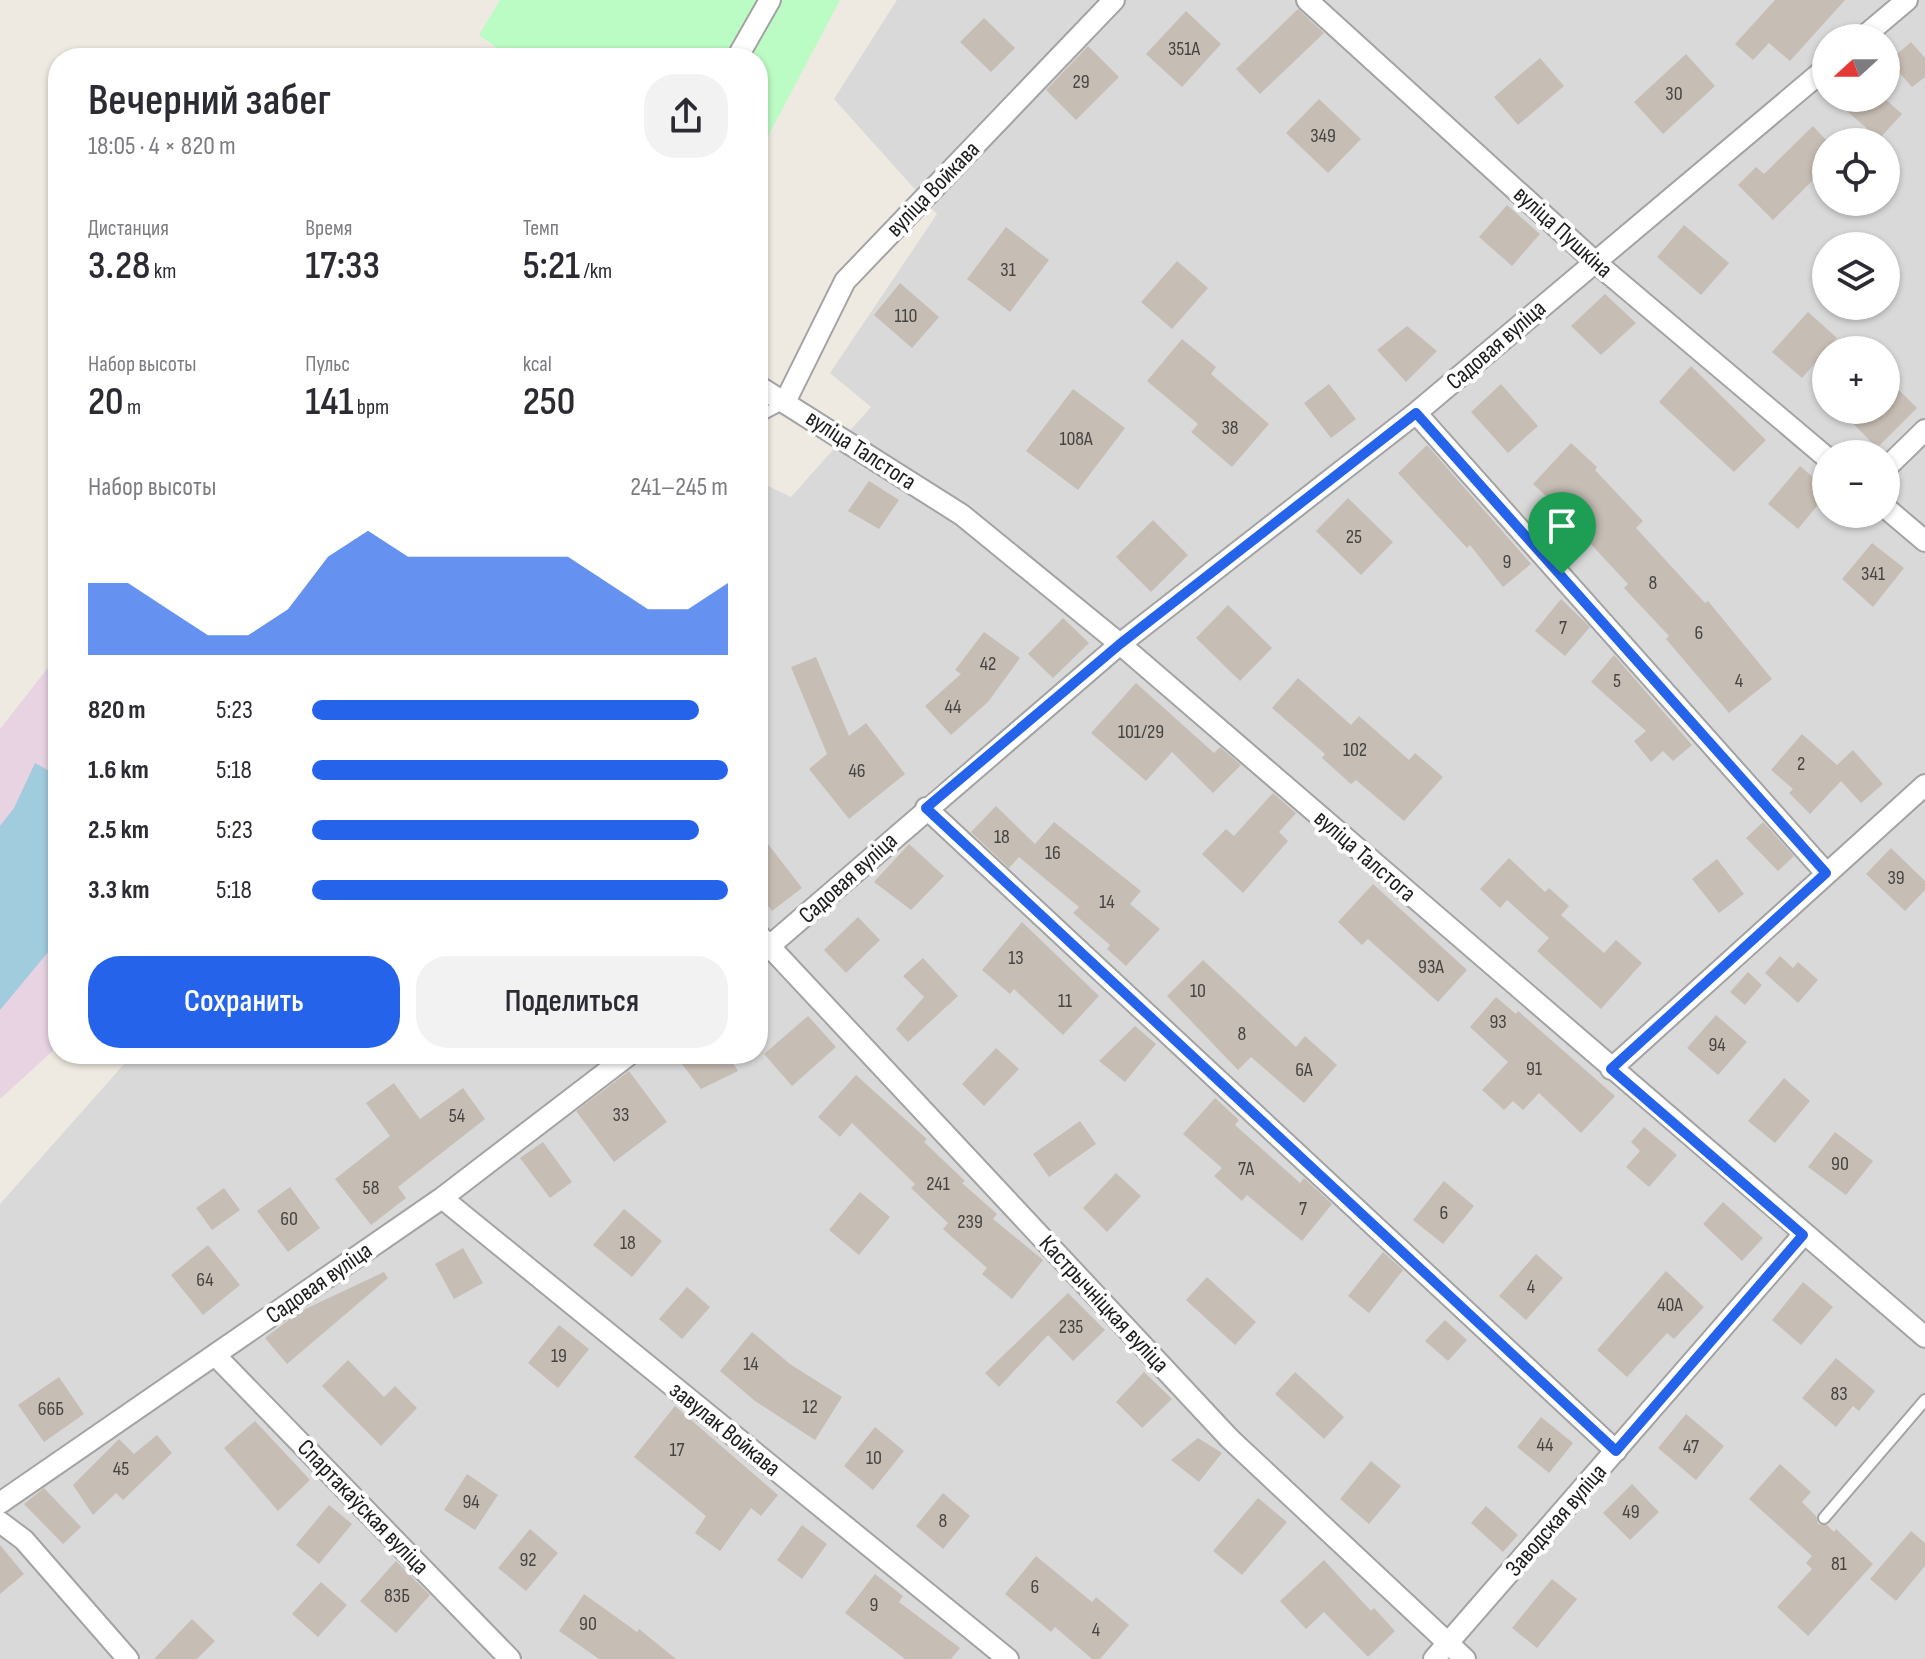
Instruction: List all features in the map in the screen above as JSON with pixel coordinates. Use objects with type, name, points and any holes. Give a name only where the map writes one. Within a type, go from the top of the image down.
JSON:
[{"type":"street","points":[[743,48],[770,0]]},
{"type":"street","name":"вуліца Войкава","points":[[785,402],[845,281],[1114,0]]},
{"type":"street","name":"вуліца Пушкіна","points":[[1307,0],[1594,261],[1812,445]]},
{"type":"street","points":[[1879,24],[1907,0]]},
{"type":"street","name":"Садовая вуліца","points":[[768,940],[1120,644],[1416,413],[1812,80]]},
{"type":"street","name":"вуліца Талстога","points":[[768,392],[962,515],[1120,644],[1925,1337]]},
{"type":"street","points":[[1416,413],[1826,873]]},
{"type":"street","points":[[1900,454],[1925,430]]},
{"type":"street","points":[[1900,520],[1925,541]]},
{"type":"street","points":[[1611,1069],[1925,785]]},
{"type":"street","points":[[926,808],[1616,1451]]},
{"type":"street","name":"Кастрычніцкая вуліца","points":[[768,951],[1230,1439],[1441,1652],[1465,1659]]},
{"type":"street","name":"Садовая вуліца","points":[[0,1503],[442,1198],[617,1064]]},
{"type":"street","name":"завулак Войкава","points":[[442,1198],[1008,1659]]},
{"type":"street","name":"Заводская вуліца","points":[[1441,1652],[1803,1235]]},
{"type":"street","name":"Спартакаўская вуліца","points":[[215,1355],[510,1659]]},
{"type":"street","points":[[0,1522],[24,1540],[128,1659]]},
{"type":"lane","points":[[768,411],[785,402]]},
{"type":"lane","points":[[1824,1518],[1925,1400]]},
{"type":"shaded area","points":[[897,0],[1925,0],[1925,1659],[0,1659],[0,1204],[124,1064],[768,1064],[768,486],[791,497],[871,407],[830,373],[937,214],[834,99]]},
{"type":"shaded area","points":[[48,668],[48,1055],[0,1099],[0,729]]},
{"type":"green space","points":[[500,0],[840,0],[768,136],[768,48],[497,48],[479,35]]},
{"type":"water","points":[[35,763],[48,770],[48,952],[0,1010],[0,826],[14,808]]},
{"type":"building","points":[[1775,0],[1845,0],[1823,24],[1812,24],[1812,37],[1790,61],[1769,43],[1753,60],[1735,44]]},
{"type":"building","points":[[1298,9],[1324,33],[1260,94],[1236,69]]},
{"type":"building","points":[[1186,11],[1221,44],[1182,87],[1146,54]]},
{"type":"building","points":[[984,18],[1015,48],[991,72],[960,42]]},
{"type":"building","points":[[1911,42],[1925,58],[1925,77],[1912,87],[1900,73],[1900,52]]},
{"type":"building","points":[[1088,46],[1119,77],[1076,120],[1046,90]]},
{"type":"building","points":[[1686,54],[1715,86],[1663,134],[1634,102]]},
{"type":"building","points":[[1540,58],[1564,86],[1518,125],[1494,97]]},
{"type":"building","points":[[1319,99],[1361,139],[1328,173],[1286,133]]},
{"type":"building","points":[[1848,112],[1902,114],[1889,128],[1866,128]]},
{"type":"building","points":[[1813,126],[1812,181],[1773,220],[1738,185],[1756,167],[1764,174]]},
{"type":"building","points":[[1507,205],[1540,234],[1512,266],[1479,237]]},
{"type":"building","points":[[1684,225],[1729,263],[1701,295],[1657,257]]},
{"type":"building","points":[[1006,227],[1049,260],[1010,312],[967,279]]},
{"type":"building","points":[[1177,261],[1208,288],[1172,329],[1141,302]]},
{"type":"building","points":[[900,283],[939,317],[912,348],[874,315]]},
{"type":"building","points":[[1605,294],[1636,323],[1601,355],[1571,326]]},
{"type":"building","points":[[1808,312],[1812,320],[1817,320],[1835,336],[1812,336],[1812,367],[1802,378],[1772,352]]},
{"type":"building","points":[[1407,326],[1437,351],[1406,382],[1377,350]]},
{"type":"building","points":[[1182,339],[1216,367],[1211,374],[1269,424],[1232,467],[1191,432],[1198,424],[1147,381]]},
{"type":"building","points":[[1691,366],[1766,440],[1734,472],[1659,402]]},
{"type":"building","points":[[1329,384],[1356,419],[1331,438],[1304,403]]},
{"type":"building","points":[[1501,384],[1538,426],[1508,453],[1471,412]]},
{"type":"building","points":[[1073,389],[1125,428],[1078,490],[1026,451]]},
{"type":"building","points":[[1900,391],[1917,408],[1885,440],[1869,440],[1854,424],[1900,424]]},
{"type":"building","points":[[1571,443],[1597,467],[1595,470],[1643,521],[1636,528],[1705,603],[1708,601],[1772,679],[1729,713],[1666,639],[1669,636],[1624,588],[1628,584],[1574,526],[1576,524],[1533,484]]},
{"type":"building","points":[[1427,445],[1531,564],[1503,587],[1470,545],[1467,548],[1398,473]]},
{"type":"building","points":[[1800,466],[1812,476],[1812,512],[1798,529],[1768,504]]},
{"type":"building","points":[[869,481],[899,500],[879,529],[848,511]]},
{"type":"building","points":[[1348,498],[1393,542],[1361,575],[1316,531]]},
{"type":"building","points":[[1153,520],[1188,555],[1151,592],[1116,557]]},
{"type":"building","points":[[1872,543],[1904,568],[1873,607],[1842,579]]},
{"type":"building","points":[[1561,599],[1590,627],[1565,656],[1535,631]]},
{"type":"building","points":[[1228,605],[1272,648],[1240,681],[1196,638]]},
{"type":"building","points":[[1063,618],[1089,643],[1053,678],[1028,654]]},
{"type":"building","points":[[984,632],[1020,658],[988,702],[951,735],[925,706],[961,674],[955,670]]},
{"type":"building","points":[[1614,655],[1692,745],[1673,761],[1663,751],[1651,762],[1634,741],[1646,731],[1591,682]]},
{"type":"building","points":[[816,657],[849,736],[866,723],[905,774],[849,819],[809,769],[827,754],[791,667]]},
{"type":"building","points":[[1298,678],[1351,725],[1359,716],[1409,760],[1415,753],[1443,777],[1404,821],[1356,780],[1351,784],[1322,758],[1325,754],[1272,708]]},
{"type":"building","points":[[1136,683],[1214,753],[1220,747],[1241,765],[1213,793],[1172,752],[1146,781],[1091,733]]},
{"type":"building","points":[[1802,734],[1837,765],[1853,750],[1883,784],[1861,803],[1841,781],[1810,814],[1789,793],[1793,789],[1771,770]]},
{"type":"building","points":[[1273,793],[1296,813],[1279,832],[1288,841],[1243,893],[1202,854],[1226,829],[1234,836]]},
{"type":"building","points":[[996,806],[1035,844],[1054,822],[1141,891],[1130,904],[1160,929],[1126,966],[1107,949],[1110,945],[1073,913],[1079,907],[1019,857],[1009,868],[971,832]]},
{"type":"building","points":[[1763,822],[1794,856],[1778,871],[1746,838]]},
{"type":"building","points":[[768,844],[802,888],[772,911],[768,906]]},
{"type":"building","points":[[909,844],[944,876],[911,910],[874,882]]},
{"type":"building","points":[[1891,848],[1925,881],[1925,890],[1905,911],[1866,874]]},
{"type":"building","points":[[1509,858],[1545,892],[1549,888],[1569,906],[1561,915],[1604,953],[1616,940],[1642,963],[1601,1009],[1537,951],[1549,938],[1507,900],[1500,908],[1480,889]]},
{"type":"building","points":[[1717,859],[1744,894],[1719,913],[1692,879]]},
{"type":"building","points":[[1373,884],[1467,970],[1438,1002],[1368,939],[1362,945],[1338,922]]},
{"type":"building","points":[[858,917],[880,940],[846,973],[824,950]]},
{"type":"building","points":[[1022,922],[1099,996],[1063,1035],[1014,989],[1010,994],[982,970]]},
{"type":"building","points":[[1780,956],[1793,968],[1798,962],[1818,980],[1798,1003],[1765,973]]},
{"type":"building","points":[[923,958],[958,996],[908,1042],[896,1029],[924,997],[903,976]]},
{"type":"building","points":[[1203,960],[1296,1047],[1305,1036],[1337,1065],[1304,1103],[1251,1057],[1238,1070],[1167,996]]},
{"type":"building","points":[[1748,972],[1762,985],[1745,1005],[1730,992]]},
{"type":"building","points":[[1496,997],[1516,1014],[1518,1011],[1615,1096],[1581,1133],[1539,1093],[1523,1110],[1513,1101],[1504,1110],[1482,1090],[1508,1062],[1470,1027]]},
{"type":"building","points":[[1716,1015],[1747,1042],[1718,1075],[1687,1048]]},
{"type":"building","points":[[808,1016],[836,1047],[792,1086],[768,1059],[768,1051]]},
{"type":"building","points":[[1135,1026],[1156,1044],[1125,1082],[1099,1061]]},
{"type":"building","points":[[996,1048],[1019,1069],[984,1106],[962,1084]]},
{"type":"building","points":[[682,1064],[733,1064],[738,1071],[701,1089]]},
{"type":"building","points":[[629,1071],[667,1122],[614,1162],[576,1111]]},
{"type":"building","points":[[856,1075],[927,1139],[924,1142],[965,1181],[962,1183],[997,1214],[993,1219],[1043,1260],[1012,1299],[982,1274],[987,1268],[943,1229],[948,1223],[911,1188],[915,1184],[852,1123],[840,1137],[818,1117]]},
{"type":"building","points":[[1784,1078],[1810,1101],[1775,1143],[1748,1121]]},
{"type":"building","points":[[394,1083],[420,1119],[463,1088],[485,1119],[398,1187],[406,1198],[371,1225],[335,1179],[390,1136],[366,1103]]},
{"type":"building","points":[[1215,1098],[1239,1120],[1235,1125],[1300,1183],[1304,1178],[1332,1204],[1302,1241],[1247,1195],[1242,1201],[1214,1176],[1222,1168],[1183,1134]]},
{"type":"building","points":[[1080,1121],[1096,1144],[1049,1177],[1033,1154]]},
{"type":"building","points":[[1644,1127],[1677,1155],[1649,1187],[1626,1167],[1640,1151],[1631,1142]]},
{"type":"building","points":[[1835,1132],[1873,1161],[1846,1195],[1808,1167]]},
{"type":"building","points":[[543,1142],[572,1182],[550,1198],[520,1158]]},
{"type":"building","points":[[1116,1173],[1141,1196],[1107,1232],[1083,1208]]},
{"type":"building","points":[[1444,1181],[1474,1206],[1443,1244],[1413,1220]]},
{"type":"building","points":[[290,1187],[320,1228],[288,1252],[257,1211]]},
{"type":"building","points":[[224,1188],[240,1210],[212,1230],[196,1208]]},
{"type":"building","points":[[860,1192],[890,1217],[859,1255],[829,1230]]},
{"type":"building","points":[[1723,1202],[1763,1238],[1742,1261],[1703,1224]]},
{"type":"building","points":[[624,1209],[662,1241],[632,1277],[593,1245]]},
{"type":"building","points":[[208,1245],[240,1285],[203,1315],[171,1275]]},
{"type":"building","points":[[463,1248],[483,1283],[454,1299],[435,1264]]},
{"type":"building","points":[[1383,1252],[1403,1270],[1369,1313],[1348,1296]]},
{"type":"building","points":[[1536,1254],[1563,1278],[1526,1320],[1499,1296]]},
{"type":"building","points":[[1666,1271],[1704,1307],[1674,1339],[1667,1333],[1627,1377],[1597,1350]]},
{"type":"building","points":[[384,1272],[388,1278],[287,1364],[265,1338],[299,1312]]},
{"type":"building","points":[[1207,1277],[1256,1322],[1235,1345],[1186,1300]]},
{"type":"building","points":[[1803,1282],[1833,1307],[1801,1345],[1772,1320]]},
{"type":"building","points":[[687,1287],[710,1307],[682,1339],[659,1319]]},
{"type":"building","points":[[1068,1293],[1105,1330],[1073,1361],[1048,1335],[999,1387],[985,1373]]},
{"type":"building","points":[[1445,1320],[1467,1340],[1448,1361],[1425,1341]]},
{"type":"building","points":[[559,1325],[589,1349],[558,1388],[528,1363]]},
{"type":"building","points":[[752,1332],[790,1364],[842,1397],[815,1440],[755,1401],[720,1371]]},
{"type":"building","points":[[1836,1358],[1875,1391],[1859,1411],[1853,1406],[1836,1427],[1802,1398]]},
{"type":"building","points":[[348,1360],[384,1397],[395,1386],[417,1408],[381,1446],[322,1386]]},
{"type":"building","points":[[1144,1372],[1172,1399],[1142,1428],[1116,1402]]},
{"type":"building","points":[[1295,1372],[1344,1417],[1324,1439],[1275,1394]]},
{"type":"building","points":[[59,1377],[84,1414],[44,1442],[18,1405]]},
{"type":"building","points":[[675,1406],[778,1495],[761,1516],[751,1508],[720,1551],[695,1533],[706,1516],[634,1457]]},
{"type":"building","points":[[1686,1414],[1724,1446],[1696,1480],[1658,1448]]},
{"type":"building","points":[[1541,1417],[1573,1443],[1549,1473],[1517,1447]]},
{"type":"building","points":[[255,1421],[310,1480],[278,1511],[224,1448]]},
{"type":"building","points":[[875,1427],[904,1451],[873,1490],[844,1466]]},
{"type":"building","points":[[157,1435],[172,1453],[123,1500],[116,1493],[93,1515],[73,1485],[119,1439],[134,1454]]},
{"type":"building","points":[[1198,1438],[1222,1453],[1199,1482],[1171,1460]]},
{"type":"building","points":[[1371,1461],[1401,1486],[1369,1524],[1340,1499]]},
{"type":"building","points":[[1780,1464],[1811,1492],[1802,1502],[1816,1516],[1818,1524],[1827,1525],[1834,1532],[1836,1529],[1873,1564],[1808,1636],[1777,1607],[1812,1569],[1806,1563],[1812,1556],[1749,1499]]},
{"type":"building","points":[[467,1474],[498,1495],[475,1530],[444,1510]]},
{"type":"building","points":[[1632,1484],[1659,1512],[1630,1540],[1603,1513]]},
{"type":"building","points":[[44,1488],[81,1527],[63,1544],[24,1504]]},
{"type":"building","points":[[943,1493],[970,1516],[943,1549],[916,1526]]},
{"type":"building","points":[[1258,1498],[1287,1522],[1242,1575],[1213,1551]]},
{"type":"building","points":[[329,1505],[352,1524],[319,1564],[296,1545]]},
{"type":"building","points":[[1486,1506],[1518,1535],[1503,1552],[1471,1523]]},
{"type":"building","points":[[802,1525],[827,1544],[802,1579],[777,1560]]},
{"type":"building","points":[[530,1529],[558,1553],[526,1591],[498,1568]]},
{"type":"building","points":[[1911,1531],[1925,1543],[1925,1566],[1896,1601],[1870,1579]]},
{"type":"building","points":[[0,1545],[24,1574],[0,1594]]},
{"type":"building","points":[[1036,1556],[1092,1602],[1096,1597],[1129,1625],[1100,1659],[1092,1659],[1055,1627],[1051,1632],[1005,1594]]},
{"type":"building","points":[[1324,1560],[1371,1611],[1374,1608],[1395,1631],[1368,1657],[1324,1612],[1306,1629],[1280,1601]]},
{"type":"building","points":[[396,1561],[430,1595],[396,1633],[360,1601]]},
{"type":"building","points":[[875,1574],[903,1596],[899,1602],[960,1648],[951,1659],[905,1659],[845,1613]]},
{"type":"building","points":[[1552,1579],[1577,1599],[1537,1648],[1512,1628]]},
{"type":"building","points":[[321,1582],[347,1605],[318,1637],[292,1614]]},
{"type":"building","points":[[584,1594],[637,1632],[639,1629],[676,1659],[599,1659],[559,1631]]},
{"type":"building","points":[[192,1619],[215,1641],[197,1659],[154,1659]]},
{"type":"route","points":[[1416,413],[1562,574],[1826,873],[1611,1069],[1803,1235],[1616,1451],[926,808],[1120,644],[1416,413]]}]
